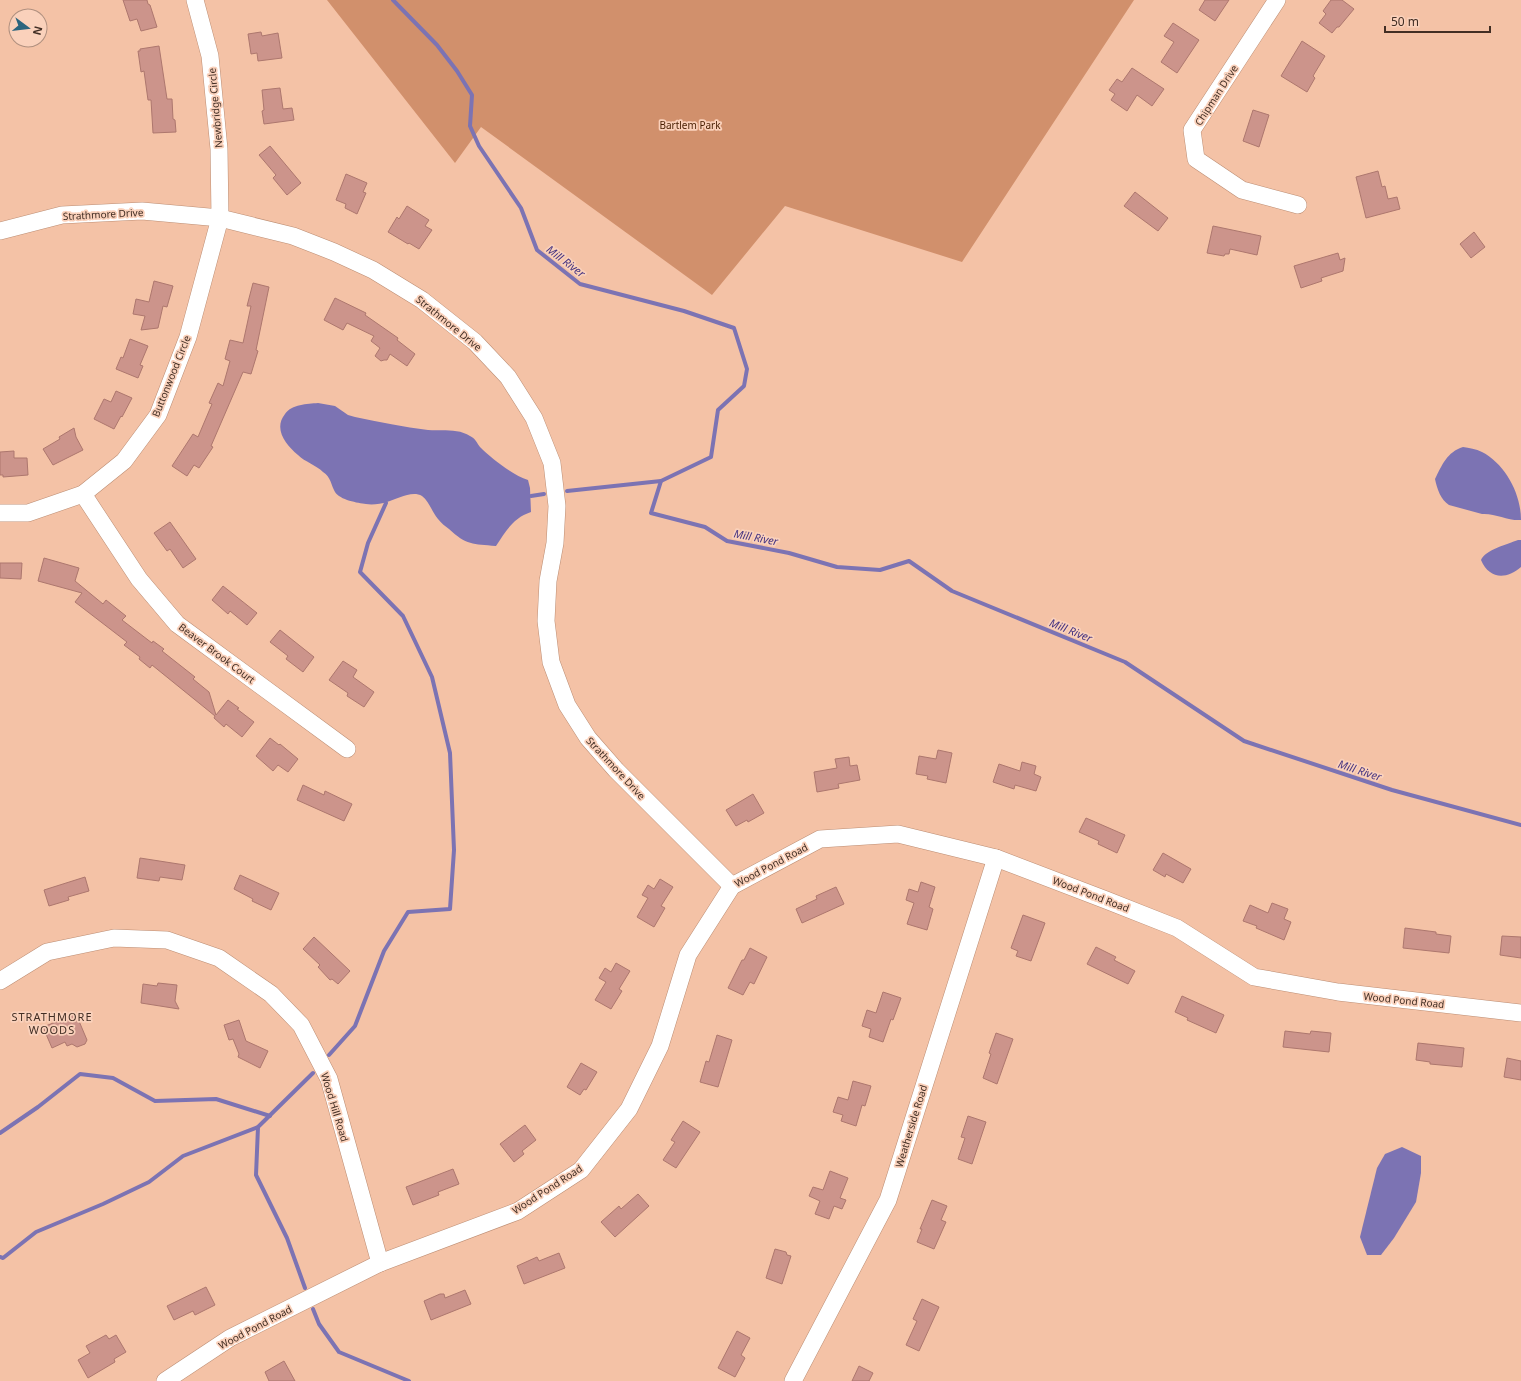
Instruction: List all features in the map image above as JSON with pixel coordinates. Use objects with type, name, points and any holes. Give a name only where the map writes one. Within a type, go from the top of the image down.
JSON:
[{"type":"street","name":"Newbridge Circle","points":[[195,0],[210,56],[219,149],[220,218]]},
{"type":"street","name":"Chipman Drive","points":[[1277,0],[1192,130],[1196,159],[1242,190],[1298,205]]},
{"type":"street","name":"Strathmore Drive","points":[[0,231],[62,216],[78,214],[142,211],[220,218],[294,236],[373,270],[416,296],[476,342],[508,376],[534,418],[552,463],[557,506],[556,543],[548,581],[546,621],[552,662],[567,705],[588,738],[616,770],[732,886]]},
{"type":"street","name":"Buttonwood Circle","points":[[0,513],[28,513],[83,494],[124,461],[158,415],[188,337],[220,218]]},
{"type":"street","name":"Beaver Brook Court","points":[[83,494],[139,579],[177,624],[346,748]]},
{"type":"street","name":"Wood Pond Road","points":[[165,1381],[230,1338],[380,1264],[518,1211],[581,1170],[629,1109],[660,1046],[688,955],[732,886],[820,839],[898,834],[996,858],[1177,928],[1254,977],[1338,992],[1521,1012]]},
{"type":"street","name":"Weatherside Road","points":[[793,1381],[888,1200],[996,858]]},
{"type":"street","name":"Wood Hill Road","points":[[0,981],[47,952],[114,938],[167,940],[219,958],[271,994],[301,1025],[329,1079],[380,1264]]},
{"type":"green space","name":"Bartlem Park","points":[[327,0],[1134,0],[962,262],[785,206],[712,295],[481,127],[455,163]]},
{"type":"shaded area","points":[[318,403],[335,406],[348,415],[355,417],[419,429],[449,430],[465,433],[473,438],[485,452],[503,466],[528,480],[530,488],[531,512],[515,521],[496,546],[470,543],[460,538],[440,522],[427,501],[418,494],[409,494],[385,503],[374,504],[354,502],[337,495],[328,476],[304,460],[285,442],[282,436],[280,425],[288,411],[296,406]]},
{"type":"shaded area","points":[[1463,447],[1482,452],[1498,464],[1510,480],[1515,490],[1521,520],[1482,514],[1449,505],[1444,500],[1438,490],[1435,479],[1449,456],[1457,449]]},
{"type":"shaded area","points":[[1521,540],[1521,567],[1510,574],[1498,576],[1493,574],[1484,566],[1481,560],[1483,556],[1497,548]]},
{"type":"shaded area","points":[[1402,1147],[1421,1156],[1421,1173],[1416,1202],[1394,1238],[1381,1255],[1367,1255],[1360,1237],[1377,1168],[1385,1154]]},
{"type":"building","points":[[123,0],[147,0],[157,27],[141,31],[137,19],[130,21]]},
{"type":"building","points":[[1205,0],[1229,0],[1215,21],[1199,10]]},
{"type":"building","points":[[1331,0],[1342,0],[1354,9],[1332,33],[1319,23],[1326,14],[1323,11]]},
{"type":"building","points":[[1173,23],[1199,40],[1177,73],[1161,62],[1174,42],[1164,36]]},
{"type":"building","points":[[261,32],[262,36],[278,33],[282,58],[258,61],[257,53],[251,54],[248,34]]},
{"type":"building","points":[[1302,41],[1325,56],[1313,76],[1315,78],[1307,92],[1281,76]]},
{"type":"building","points":[[159,46],[167,99],[172,99],[173,119],[175,120],[176,132],[153,133],[151,100],[148,100],[144,71],[141,72],[138,51],[140,51],[140,49]]},
{"type":"building","points":[[1132,68],[1164,89],[1152,106],[1137,95],[1127,111],[1111,100],[1115,94],[1109,90],[1117,79],[1122,82]]},
{"type":"building","points":[[280,88],[283,109],[292,108],[294,120],[264,124],[262,111],[264,110],[262,90]]},
{"type":"building","points":[[1253,110],[1269,115],[1259,147],[1243,141]]},
{"type":"building","points":[[270,146],[301,183],[287,195],[273,178],[276,175],[259,155]]},
{"type":"building","points":[[1378,171],[1382,187],[1385,186],[1388,199],[1397,197],[1400,209],[1366,218],[1356,177]]},
{"type":"building","points":[[346,174],[367,183],[363,192],[366,193],[357,214],[345,208],[346,204],[336,200]]},
{"type":"building","points":[[1135,192],[1168,218],[1158,231],[1124,206]]},
{"type":"building","points":[[407,206],[429,220],[425,226],[432,230],[419,249],[388,232],[397,217],[399,219]]},
{"type":"building","points":[[1213,226],[1261,236],[1257,255],[1230,249],[1229,254],[1225,254],[1224,256],[1207,253]]},
{"type":"building","points":[[1474,232],[1485,247],[1471,258],[1460,244]]},
{"type":"building","points":[[1338,253],[1340,260],[1345,258],[1343,271],[1321,278],[1322,281],[1301,288],[1294,266]]},
{"type":"building","points":[[154,281],[173,286],[167,307],[163,306],[158,328],[141,330],[145,316],[133,314],[136,299],[149,302]]},
{"type":"building","points":[[253,283],[269,287],[256,350],[258,351],[251,374],[243,372],[211,446],[213,447],[199,468],[194,465],[187,476],[172,466],[193,434],[198,437],[212,404],[209,403],[218,383],[223,386],[230,361],[225,359],[230,340],[243,343],[251,306],[247,306]]},
{"type":"building","points":[[335,298],[366,313],[365,315],[398,338],[397,340],[415,354],[407,366],[390,354],[387,360],[381,361],[375,356],[380,348],[371,341],[374,336],[347,323],[343,330],[324,320]]},
{"type":"building","points":[[130,339],[148,346],[140,365],[143,366],[138,378],[116,369],[121,357],[123,358]]},
{"type":"building","points":[[116,391],[132,398],[114,429],[94,419],[104,399],[111,402]]},
{"type":"building","points":[[74,428],[76,437],[83,450],[53,465],[43,449],[60,439],[59,437]]},
{"type":"building","points":[[14,451],[14,458],[27,458],[28,475],[3,477],[3,475],[0,475],[0,452]]},
{"type":"building","points":[[170,522],[196,559],[183,568],[170,549],[167,551],[154,533]]},
{"type":"building","points":[[44,558],[79,568],[75,581],[103,604],[106,600],[126,616],[122,620],[152,643],[153,641],[164,649],[162,651],[195,677],[193,679],[209,692],[216,715],[228,700],[239,708],[237,709],[254,722],[242,737],[226,724],[224,727],[214,718],[215,716],[152,665],[150,668],[139,659],[140,657],[124,645],[127,642],[75,602],[82,593],[38,581]]},
{"type":"building","points":[[0,563],[22,563],[21,579],[0,578]]},
{"type":"building","points":[[223,586],[257,613],[247,625],[230,611],[228,614],[212,600]]},
{"type":"building","points":[[280,630],[314,657],[303,672],[286,659],[288,656],[270,642]]},
{"type":"building","points":[[343,661],[357,670],[353,677],[374,692],[364,707],[347,696],[348,693],[329,680]]},
{"type":"building","points":[[270,738],[298,759],[288,772],[278,765],[273,771],[256,756]]},
{"type":"building","points":[[938,750],[952,753],[946,783],[927,779],[928,776],[916,774],[919,756],[936,759]]},
{"type":"building","points":[[849,757],[850,766],[857,765],[860,780],[838,784],[839,788],[817,792],[814,772],[837,768],[835,759]]},
{"type":"building","points":[[1022,762],[1036,766],[1034,774],[1041,777],[1036,791],[1015,785],[1014,789],[993,782],[999,764],[1020,771]]},
{"type":"building","points":[[303,785],[324,795],[325,791],[352,804],[344,821],[297,800]]},
{"type":"building","points":[[753,794],[764,813],[748,822],[747,820],[736,826],[726,810]]},
{"type":"building","points":[[1086,818],[1125,835],[1117,853],[1098,844],[1099,841],[1079,832]]},
{"type":"building","points":[[1163,853],[1191,869],[1183,883],[1166,874],[1165,877],[1153,870]]},
{"type":"building","points":[[140,858],[185,865],[182,880],[160,877],[159,881],[137,878]]},
{"type":"building","points":[[240,875],[279,893],[271,910],[252,901],[253,899],[234,889]]},
{"type":"building","points":[[85,877],[89,891],[68,897],[69,900],[49,906],[44,890]]},
{"type":"building","points":[[660,879],[673,887],[661,906],[665,908],[654,927],[637,917],[648,898],[642,895],[648,885],[654,889]]},
{"type":"building","points":[[921,882],[935,887],[929,907],[933,909],[927,930],[907,924],[914,903],[906,900],[909,889],[918,892]]},
{"type":"building","points":[[836,887],[844,904],[802,923],[796,909],[817,899],[816,896]]},
{"type":"building","points":[[1272,903],[1288,909],[1284,919],[1291,922],[1284,940],[1256,928],[1257,926],[1243,921],[1250,905],[1268,913]]},
{"type":"building","points":[[1023,915],[1045,923],[1031,961],[1016,956],[1018,951],[1011,948]]},
{"type":"building","points":[[1405,928],[1436,932],[1436,934],[1451,936],[1449,953],[1403,948]]},
{"type":"building","points":[[1502,936],[1521,937],[1521,958],[1500,955]]},
{"type":"building","points":[[314,937],[350,971],[338,984],[332,979],[330,980],[318,967],[320,965],[303,949]]},
{"type":"building","points":[[1096,947],[1116,957],[1114,960],[1135,971],[1128,984],[1087,964]]},
{"type":"building","points":[[750,948],[767,957],[754,984],[750,982],[743,995],[728,988],[742,960],[744,960]]},
{"type":"building","points":[[616,963],[630,971],[619,989],[622,991],[611,1009],[595,1000],[606,982],[599,978],[605,968],[611,972]]},
{"type":"building","points":[[158,983],[177,985],[175,1001],[179,1009],[141,1003],[143,984],[157,986]]},
{"type":"building","points":[[883,992],[901,998],[893,1020],[891,1019],[883,1042],[869,1037],[871,1029],[862,1026],[867,1010],[876,1013]]},
{"type":"building","points":[[1182,996],[1224,1015],[1216,1033],[1187,1020],[1188,1018],[1175,1012]]},
{"type":"building","points":[[76,1014],[87,1040],[85,1044],[77,1047],[72,1044],[67,1046],[65,1042],[52,1048],[43,1027]]},
{"type":"building","points":[[239,1020],[246,1041],[268,1051],[260,1068],[238,1057],[239,1054],[233,1039],[229,1040],[224,1025]]},
{"type":"building","points":[[1285,1031],[1310,1034],[1311,1031],[1331,1033],[1329,1052],[1283,1047]]},
{"type":"building","points":[[996,1033],[1013,1039],[997,1084],[983,1078]]},
{"type":"building","points":[[717,1035],[732,1040],[718,1087],[700,1082],[706,1061],[709,1062]]},
{"type":"building","points":[[1418,1043],[1464,1048],[1462,1067],[1430,1064],[1430,1062],[1416,1060]]},
{"type":"building","points":[[1507,1058],[1521,1061],[1521,1080],[1504,1077]]},
{"type":"building","points":[[581,1063],[597,1072],[586,1090],[584,1089],[580,1095],[567,1087]]},
{"type":"building","points":[[853,1081],[871,1086],[865,1106],[862,1105],[856,1126],[841,1121],[843,1115],[833,1112],[838,1097],[848,1100]]},
{"type":"building","points":[[968,1116],[986,1122],[972,1164],[958,1159],[965,1138],[961,1137]]},
{"type":"building","points":[[683,1121],[700,1132],[676,1168],[663,1160],[675,1142],[671,1140]]},
{"type":"building","points":[[525,1125],[536,1140],[522,1151],[524,1154],[514,1162],[500,1144]]},
{"type":"building","points":[[453,1169],[459,1184],[438,1192],[439,1195],[413,1205],[406,1187]]},
{"type":"building","points":[[830,1171],[848,1178],[840,1198],[846,1200],[842,1209],[834,1206],[829,1219],[815,1214],[820,1201],[809,1196],[813,1187],[823,1190]]},
{"type":"building","points":[[638,1194],[649,1206],[615,1237],[601,1222],[619,1206],[621,1209]]},
{"type":"building","points":[[932,1200],[947,1206],[941,1220],[946,1222],[934,1249],[917,1242],[922,1229],[920,1229]]},
{"type":"building","points":[[775,1249],[786,1252],[787,1255],[791,1256],[782,1284],[766,1278]]},
{"type":"building","points":[[559,1253],[565,1268],[524,1284],[517,1266],[537,1257],[539,1261]]},
{"type":"building","points":[[206,1287],[215,1305],[195,1315],[193,1311],[174,1320],[167,1306]]},
{"type":"building","points":[[465,1290],[471,1304],[431,1320],[424,1301],[440,1294],[444,1294],[445,1298]]},
{"type":"building","points":[[922,1299],[939,1307],[919,1351],[906,1345],[917,1321],[913,1319]]},
{"type":"building","points":[[737,1331],[750,1338],[741,1355],[745,1358],[735,1377],[718,1368]]},
{"type":"building","points":[[106,1335],[109,1339],[116,1335],[126,1352],[114,1359],[115,1362],[88,1378],[78,1360],[90,1353],[86,1346]]},
{"type":"building","points":[[284,1361],[295,1381],[269,1381],[265,1372]]},
{"type":"building","points":[[859,1366],[873,1373],[869,1381],[852,1381]]},
{"type":"waterway","name":"Mill River","points":[[393,0],[437,45],[457,71],[472,95],[470,126],[479,146],[521,208],[537,250],[580,284],[684,311],[734,328],[747,369],[744,386],[718,410],[711,457],[661,481],[651,513],[705,527],[727,541],[789,553],[837,567],[880,570],[909,561],[952,591],[1125,662],[1244,741],[1392,790],[1521,825]]},
{"type":"waterway","points":[[567,491],[661,481]]},
{"type":"waterway","points":[[531,496],[544,494]]},
{"type":"waterway","points":[[329,1055],[355,1026],[384,951],[408,912],[450,909],[454,850],[450,753],[432,677],[403,616],[360,572],[368,543],[386,503]]},
{"type":"waterway","points":[[0,1257],[3,1258],[36,1232],[103,1204],[149,1182],[183,1156],[258,1127],[313,1073]]},
{"type":"waterway","points":[[0,1133],[38,1107],[80,1074],[113,1078],[155,1101],[216,1099],[270,1116]]},
{"type":"waterway","points":[[258,1127],[256,1175],[287,1238],[305,1288]]},
{"type":"waterway","points":[[313,1309],[319,1324],[339,1352],[409,1381]]},
{"type":"district","name":"STRATHMORE WOODS","points":[[52,1022]]}]
